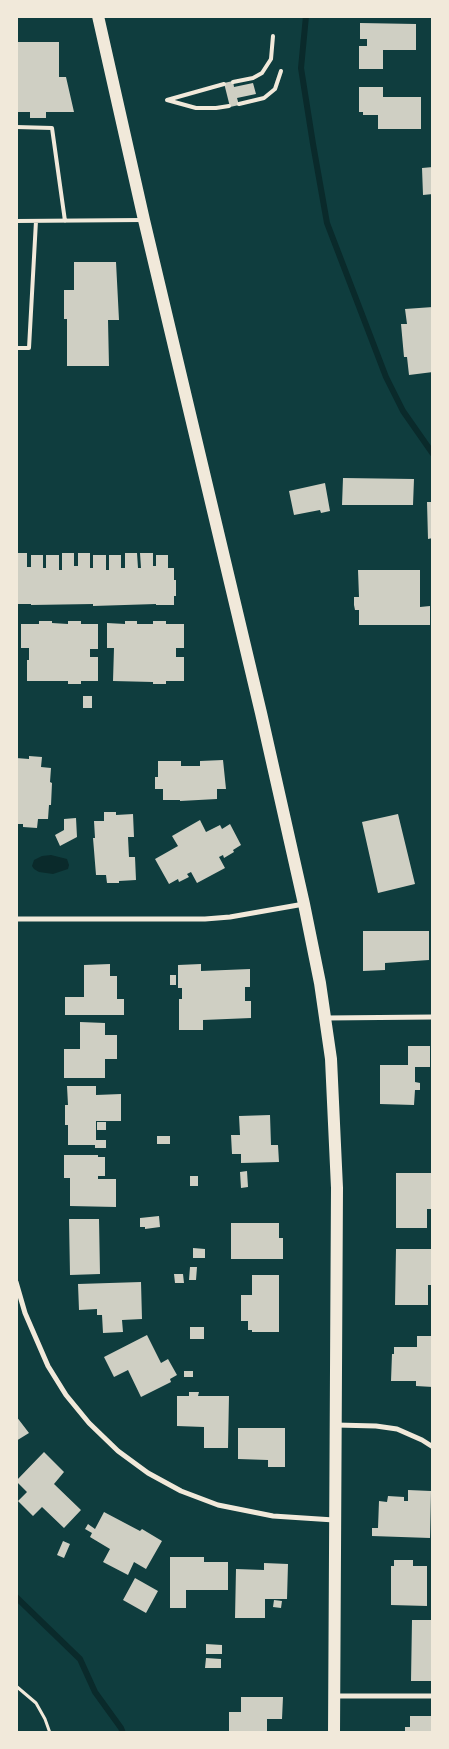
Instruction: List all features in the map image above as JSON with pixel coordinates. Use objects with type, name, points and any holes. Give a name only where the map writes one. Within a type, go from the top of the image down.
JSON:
[{"type":"main road","points":[[98,16],[304,904],[320,983],[331,1059],[336,1139],[334,1733]]},
{"type":"street","points":[[16,919],[205,919],[230,917],[304,904]]},
{"type":"street","points":[[325,1018],[433,1017]]},
{"type":"street","points":[[16,1282],[25,1313],[48,1366],[66,1395],[89,1423],[118,1451],[148,1473],[181,1491],[218,1505],[273,1516],[336,1520]]},
{"type":"street","points":[[336,1425],[376,1426],[397,1429],[433,1447]]},
{"type":"street","points":[[335,1696],[433,1696]]},
{"type":"lane","points":[[233,82],[253,78],[262,73],[271,59],[273,36]]},
{"type":"lane","points":[[239,104],[264,98],[275,89],[281,71]]},
{"type":"lane","points":[[224,84],[167,100],[196,108],[229,106]]},
{"type":"lane","points":[[16,127],[52,128],[65,221]]},
{"type":"lane","points":[[16,221],[144,220]]},
{"type":"lane","points":[[16,348],[29,348],[36,221]]},
{"type":"path","points":[[16,1686],[36,1703],[50,1733]]},
{"type":"water","points":[[51,855],[67,859],[68,869],[53,874],[39,872],[34,869],[32,866],[34,860],[42,856]]},
{"type":"building","points":[[360,23],[416,24],[416,50],[383,50],[383,69],[359,69],[359,46],[367,46],[367,39],[360,39]]},
{"type":"building","points":[[16,42],[59,42],[59,77],[66,77],[74,112],[46,112],[46,118],[30,118],[30,112],[16,112]]},
{"type":"building","points":[[233,81],[234,87],[253,83],[256,94],[237,98],[239,105],[230,107],[224,83]]},
{"type":"building","points":[[359,87],[383,87],[383,97],[421,97],[421,129],[378,129],[378,115],[363,115],[363,112],[359,112]]},
{"type":"building","points":[[433,167],[433,194],[423,195],[422,168]]},
{"type":"building","points":[[74,262],[116,262],[119,320],[108,320],[109,366],[67,366],[67,319],[64,319],[64,290],[74,290]]},
{"type":"building","points":[[433,307],[433,372],[409,375],[407,357],[404,357],[401,324],[407,324],[405,309]]},
{"type":"building","points":[[343,478],[414,479],[413,505],[342,505]]},
{"type":"building","points":[[325,483],[330,511],[321,513],[320,510],[294,515],[289,491]]},
{"type":"building","points":[[427,502],[433,502],[433,538],[428,539]]},
{"type":"building","points":[[16,553],[27,553],[27,567],[31,567],[31,555],[43,555],[43,568],[46,568],[46,555],[59,555],[59,570],[62,570],[62,553],[74,553],[74,566],[78,566],[78,553],[90,553],[90,568],[93,568],[93,555],[106,555],[106,570],[109,570],[109,555],[121,555],[121,568],[125,568],[125,553],[137,553],[138,568],[141,568],[140,553],[153,553],[153,566],[156,566],[156,555],[168,555],[168,568],[174,568],[174,580],[176,580],[174,605],[93,606],[93,604],[16,604]]},
{"type":"building","points":[[358,570],[420,570],[420,607],[430,606],[430,625],[359,625],[359,610],[355,610],[354,605],[354,597],[359,597]]},
{"type":"building","points":[[39,621],[68,624],[68,621],[81,621],[81,624],[98,624],[98,649],[90,649],[90,657],[98,657],[98,681],[81,681],[81,684],[68,684],[68,681],[27,681],[29,648],[21,648],[21,624],[39,624]]},
{"type":"building","points":[[125,621],[137,621],[137,624],[153,624],[153,621],[166,621],[166,624],[184,624],[184,648],[176,648],[176,657],[184,657],[184,681],[166,681],[166,684],[153,684],[153,682],[113,681],[114,648],[107,648],[107,623],[125,624]]},
{"type":"building","points":[[83,696],[92,696],[92,708],[83,708]]},
{"type":"building","points":[[29,756],[42,757],[41,767],[51,768],[51,805],[49,805],[48,819],[38,819],[37,828],[23,827],[23,824],[16,824],[16,758],[29,759]]},
{"type":"building","points":[[223,760],[226,789],[217,789],[217,799],[163,800],[163,789],[155,789],[155,777],[158,777],[158,761],[181,761],[181,766],[200,766],[200,761]]},
{"type":"building","points":[[104,812],[116,812],[116,815],[133,814],[134,837],[128,837],[129,857],[135,857],[136,880],[107,883],[106,875],[96,875],[93,838],[95,838],[94,821],[104,821]]},
{"type":"building","points":[[398,814],[415,884],[378,893],[362,822]]},
{"type":"building","points":[[76,818],[77,837],[60,846],[55,835],[64,830],[64,819]]},
{"type":"building","points":[[200,820],[206,832],[220,825],[222,829],[230,824],[241,845],[224,858],[223,855],[219,857],[225,868],[197,883],[191,872],[187,874],[189,877],[179,882],[178,879],[169,884],[155,859],[178,846],[172,836]]},
{"type":"building","points":[[363,931],[429,931],[429,960],[385,963],[385,970],[363,971]]},
{"type":"building","points":[[110,964],[110,976],[117,976],[117,999],[124,999],[124,1015],[65,1015],[65,997],[84,997],[84,965]]},
{"type":"building","points":[[201,964],[201,971],[250,969],[250,987],[245,987],[245,1001],[251,1001],[251,1018],[203,1020],[203,1030],[179,1030],[179,999],[182,999],[182,988],[178,988],[178,965]]},
{"type":"building","points":[[170,975],[176,975],[176,985],[170,985]]},
{"type":"building","points":[[80,1022],[105,1023],[105,1035],[117,1035],[117,1059],[105,1059],[105,1078],[64,1078],[64,1049],[80,1049]]},
{"type":"building","points":[[408,1046],[430,1046],[430,1067],[415,1067],[415,1082],[420,1083],[420,1090],[415,1090],[414,1105],[380,1104],[380,1065],[408,1065]]},
{"type":"building","points":[[67,1086],[96,1086],[96,1095],[121,1094],[121,1121],[96,1121],[96,1140],[106,1140],[106,1148],[95,1148],[95,1145],[68,1145],[68,1125],[65,1125],[65,1105],[68,1105]]},
{"type":"building","points":[[270,1115],[271,1145],[278,1145],[279,1162],[241,1163],[241,1154],[232,1154],[231,1135],[240,1135],[239,1116]]},
{"type":"building","points":[[97,1122],[106,1122],[106,1130],[97,1130]]},
{"type":"building","points":[[157,1136],[170,1136],[170,1144],[157,1144]]},
{"type":"building","points":[[64,1155],[98,1155],[98,1157],[105,1157],[105,1176],[98,1176],[98,1179],[116,1179],[116,1207],[70,1206],[70,1178],[64,1178]]},
{"type":"building","points":[[247,1171],[248,1187],[241,1188],[240,1172]]},
{"type":"building","points":[[396,1173],[431,1173],[431,1209],[427,1209],[427,1228],[396,1228]]},
{"type":"building","points":[[190,1176],[198,1176],[198,1186],[190,1186]]},
{"type":"building","points":[[159,1216],[160,1227],[145,1229],[145,1227],[140,1227],[140,1218]]},
{"type":"building","points":[[69,1219],[99,1219],[100,1274],[70,1275]]},
{"type":"building","points":[[231,1223],[279,1223],[279,1238],[283,1238],[283,1259],[231,1259]]},
{"type":"building","points":[[193,1248],[205,1249],[205,1258],[193,1258]]},
{"type":"building","points":[[396,1249],[431,1249],[431,1285],[428,1285],[428,1305],[395,1305]]},
{"type":"building","points":[[190,1267],[197,1267],[196,1280],[189,1280]]},
{"type":"building","points":[[174,1274],[183,1274],[184,1283],[175,1283]]},
{"type":"building","points":[[252,1275],[279,1275],[279,1332],[252,1332],[252,1330],[248,1330],[248,1321],[241,1321],[241,1295],[252,1295]]},
{"type":"building","points":[[141,1282],[142,1319],[122,1320],[123,1332],[103,1333],[102,1315],[97,1315],[97,1309],[79,1310],[78,1284]]},
{"type":"building","points":[[190,1327],[204,1327],[204,1339],[190,1339]]},
{"type":"building","points":[[147,1335],[161,1363],[168,1359],[177,1375],[170,1379],[171,1382],[141,1397],[128,1370],[114,1377],[104,1357]]},
{"type":"building","points":[[417,1336],[433,1336],[433,1387],[416,1386],[416,1381],[391,1381],[394,1347],[417,1347]]},
{"type":"building","points":[[184,1371],[193,1371],[193,1377],[184,1377]]},
{"type":"building","points":[[189,1392],[199,1392],[198,1396],[229,1396],[228,1448],[204,1448],[204,1427],[177,1426],[177,1396],[189,1396]]},
{"type":"building","points":[[16,1416],[29,1433],[16,1441]]},
{"type":"building","points":[[238,1428],[285,1428],[285,1467],[268,1467],[268,1460],[238,1459]]},
{"type":"building","points":[[44,1452],[64,1472],[54,1484],[81,1510],[64,1528],[42,1507],[33,1516],[18,1501],[27,1492],[16,1481]]},
{"type":"building","points":[[408,1490],[431,1491],[430,1538],[372,1536],[372,1528],[378,1528],[379,1501],[387,1502],[388,1496],[404,1497],[404,1501],[408,1501]]},
{"type":"building","points":[[104,1512],[140,1531],[142,1529],[162,1541],[146,1569],[134,1562],[128,1575],[103,1562],[110,1549],[90,1537],[92,1533],[85,1529],[88,1524],[95,1529]]},
{"type":"building","points":[[63,1541],[70,1544],[64,1558],[57,1555]]},
{"type":"building","points":[[170,1557],[204,1557],[204,1562],[228,1562],[228,1590],[186,1590],[186,1608],[170,1608]]},
{"type":"building","points":[[394,1560],[413,1560],[413,1566],[427,1566],[427,1606],[391,1605],[391,1566],[394,1566]]},
{"type":"building","points":[[264,1563],[288,1564],[287,1599],[265,1599],[265,1618],[235,1618],[236,1569],[264,1570]]},
{"type":"building","points":[[135,1578],[158,1591],[146,1613],[123,1600]]},
{"type":"building","points":[[274,1600],[282,1601],[281,1608],[273,1607]]},
{"type":"building","points":[[412,1620],[433,1620],[433,1681],[411,1681]]},
{"type":"building","points":[[206,1644],[222,1645],[222,1654],[206,1654]]},
{"type":"building","points":[[206,1658],[221,1659],[221,1668],[205,1668]]},
{"type":"building","points":[[241,1697],[283,1697],[282,1719],[267,1719],[267,1733],[229,1733],[229,1712],[241,1712]]},
{"type":"building","points":[[410,1716],[433,1716],[433,1731],[405,1733],[405,1727],[410,1727]]},
{"type":"waterway","points":[[306,16],[301,68],[327,223],[386,377],[403,411],[433,454]]},
{"type":"waterway","points":[[16,1597],[80,1659],[95,1692],[123,1733]]}]
